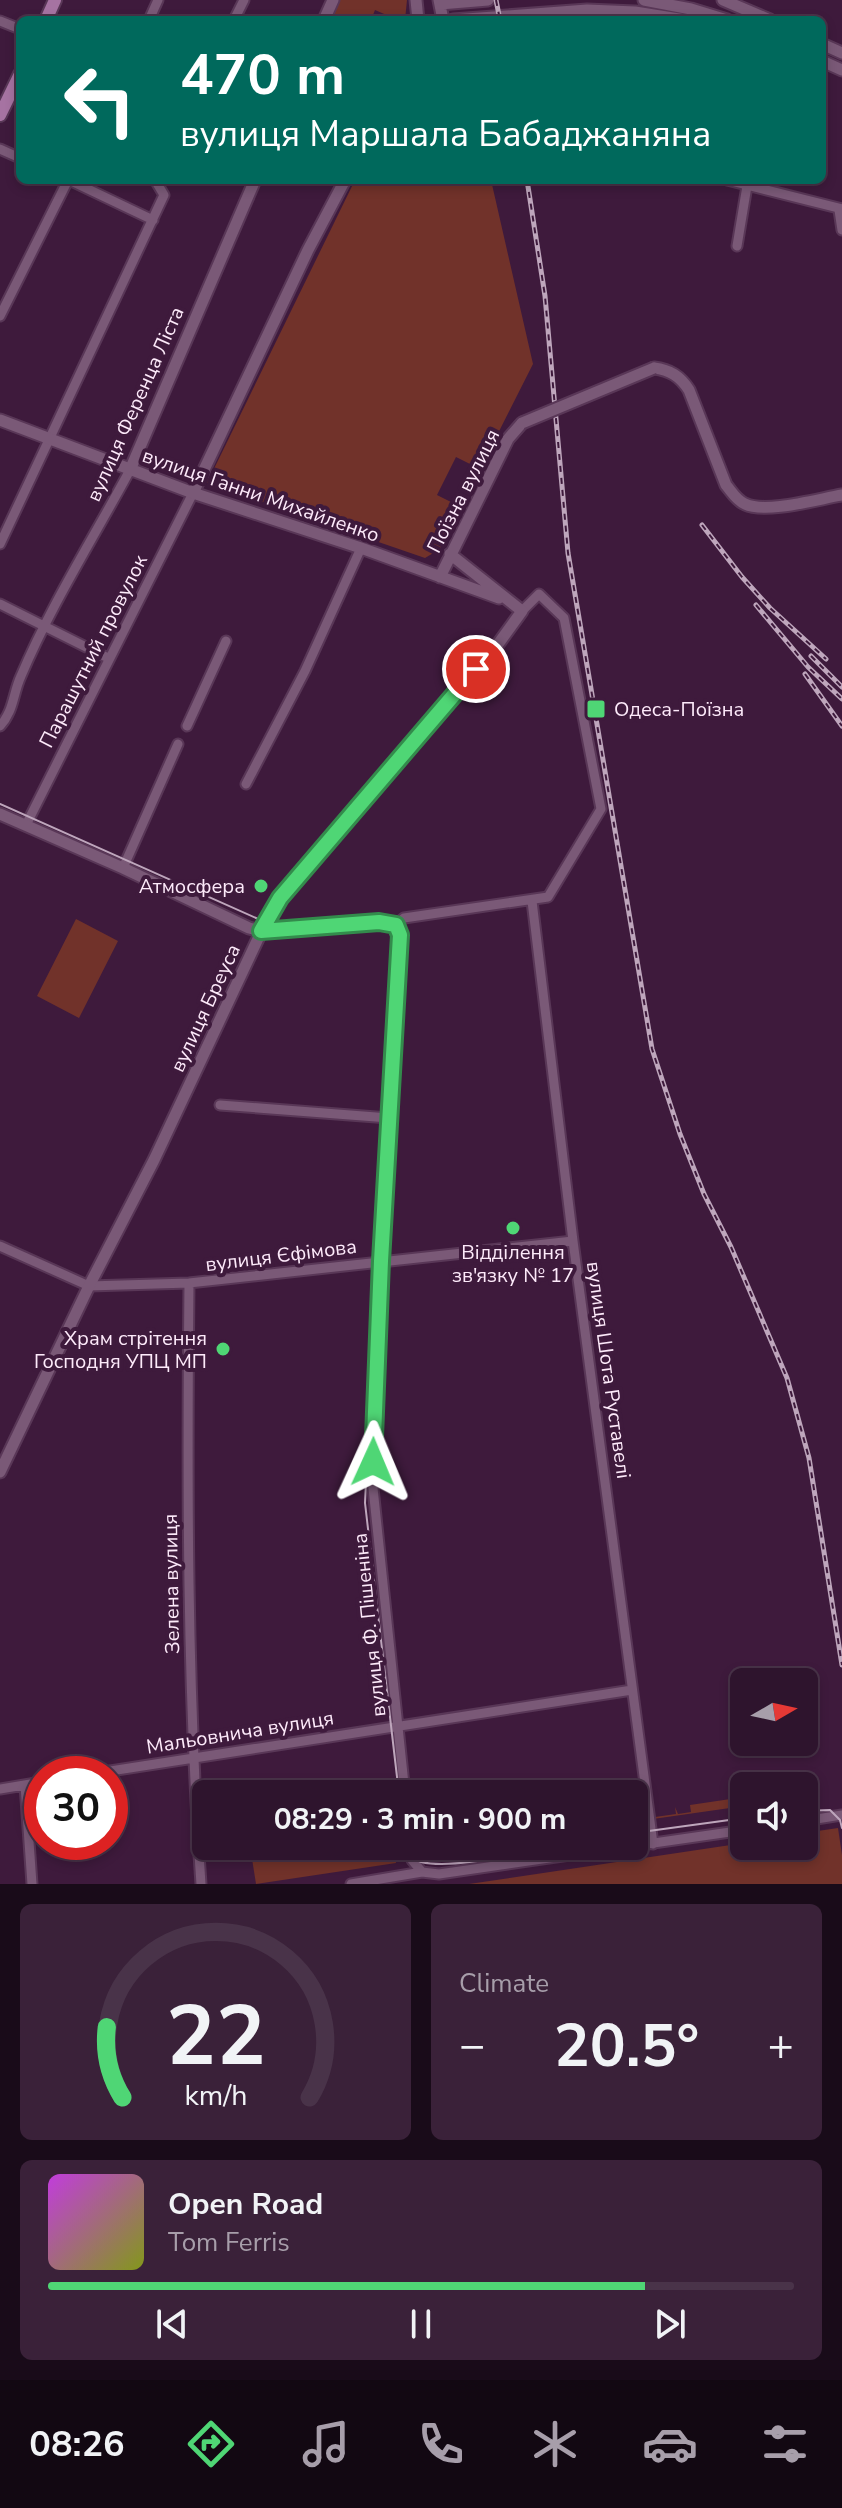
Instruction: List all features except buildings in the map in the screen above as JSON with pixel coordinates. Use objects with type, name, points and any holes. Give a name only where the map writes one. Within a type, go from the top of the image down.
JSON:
[{"type":"main road","points":[[0,115],[16,82]]},
{"type":"street","points":[[440,2],[488,0]]},
{"type":"street","points":[[644,0],[714,16]]},
{"type":"street","points":[[723,0],[761,16]]},
{"type":"street","points":[[507,16],[587,10],[660,16]]},
{"type":"street","points":[[0,316],[66,184]]},
{"type":"street","points":[[76,184],[153,220]]},
{"type":"street","points":[[0,544],[164,195],[157,184]]},
{"type":"street","name":"вулиця Ференца Ліста","points":[[0,726],[11,711],[20,678],[45,628],[130,470],[253,184]]},
{"type":"street","points":[[193,493],[343,184]]},
{"type":"street","points":[[737,246],[748,184]]},
{"type":"street","points":[[755,184],[840,209],[842,230]]},
{"type":"street","name":"Поїзна вулиця","points":[[440,577],[508,439],[522,423],[654,368],[682,379],[726,485],[734,496],[746,504],[774,506],[842,495]]},
{"type":"street","name":"вулиця Ганни Михайленко","points":[[0,420],[193,493],[361,548],[511,602]]},
{"type":"street","name":"Парашутний провулок","points":[[26,825],[193,493]]},
{"type":"street","points":[[246,784],[305,671],[361,548]]},
{"type":"street","name":"вулиця Ганни Михайленко","points":[[450,554],[522,611]]},
{"type":"street","points":[[0,814],[261,931],[369,922],[396,925],[404,918],[548,897],[601,809],[564,618],[539,594],[522,611]]},
{"type":"street","points":[[0,604],[108,658]]},
{"type":"street","name":"вулиця Бреуса","points":[[0,1472],[89,1286],[154,1160],[261,931],[280,898],[496,647],[522,611]]},
{"type":"street","points":[[187,726],[226,641]]},
{"type":"street","points":[[123,868],[178,744]]},
{"type":"street","name":"вулиця Шота Руставелі","points":[[532,901],[573,1241],[653,1844]]},
{"type":"street","name":"вулиця Ф. Пішеніна","points":[[396,925],[400,935],[381,1261],[373,1488],[403,1780]]},
{"type":"street","points":[[220,1105],[389,1118]]},
{"type":"street","name":"вулиця Єфімова","points":[[0,1246],[89,1286],[189,1283],[573,1241]]},
{"type":"street","name":"Зелена вулиця","points":[[189,1283],[187,1533],[201,1884]]},
{"type":"street","name":"Мальовнича вулиця","points":[[128,1768],[632,1690]]},
{"type":"street","points":[[0,1789],[24,1785]]},
{"type":"street","points":[[818,1819],[842,1815]]},
{"type":"street","points":[[351,1884],[730,1832]]},
{"type":"street","points":[[30,1860],[32,1884]]},
{"type":"street","points":[[412,1860],[422,1872]]},
{"type":"shaded area","points":[[338,0],[407,0],[405,16],[389,16],[375,10],[373,16],[333,16]]},
{"type":"shaded area","points":[[353,184],[492,184],[533,364],[480,469],[456,457],[437,495],[461,507],[440,549],[425,558],[207,483]]},
{"type":"shaded area","points":[[76,919],[118,941],[79,1018],[37,996]]},
{"type":"shaded area","points":[[730,1799],[730,1808],[653,1819],[653,1801],[655,1817],[676,1814],[675,1807],[678,1814],[691,1812],[690,1805]]},
{"type":"shaded area","points":[[838,1828],[842,1884],[469,1884],[648,1860],[648,1857],[730,1845],[730,1860],[818,1860],[818,1831]]},
{"type":"shaded area","points":[[252,1860],[396,1860],[396,1863],[256,1884]]},
{"type":"tram line","points":[[0,804],[265,922],[297,923],[372,915],[387,922],[392,933],[365,1503],[397,1780]]},
{"type":"tram line","points":[[818,1810],[830,1810],[840,1820],[842,1828]]},
{"type":"tram line","points":[[648,1831],[730,1820]]},
{"type":"tram line","points":[[416,1860],[435,1864],[483,1860]]},
{"type":"railway","points":[[496,0],[499,16]]},
{"type":"railway","points":[[528,184],[545,296],[568,553],[652,1049],[704,1194],[731,1247],[787,1378],[809,1458],[842,1665]]},
{"type":"railway","points":[[702,525],[770,608],[826,659]]},
{"type":"railway","points":[[756,605],[808,667],[842,699]]},
{"type":"railway","points":[[811,656],[842,687]]},
{"type":"railway","points":[[805,674],[842,726]]},
{"type":"place","name":"Одеса-Поїзна","points":[[596,709]]},
{"type":"place","name":"Атмосфера","points":[[261,886]]},
{"type":"place","name":"Відділення зв'язку № 17","points":[[513,1228]]},
{"type":"place","name":"Храм стрітення Господня УПЦ МП","points":[[223,1349]]},
{"type":"route","points":[[373,1462],[400,935],[396,925],[379,922],[261,931],[280,898],[476,669]]}]
